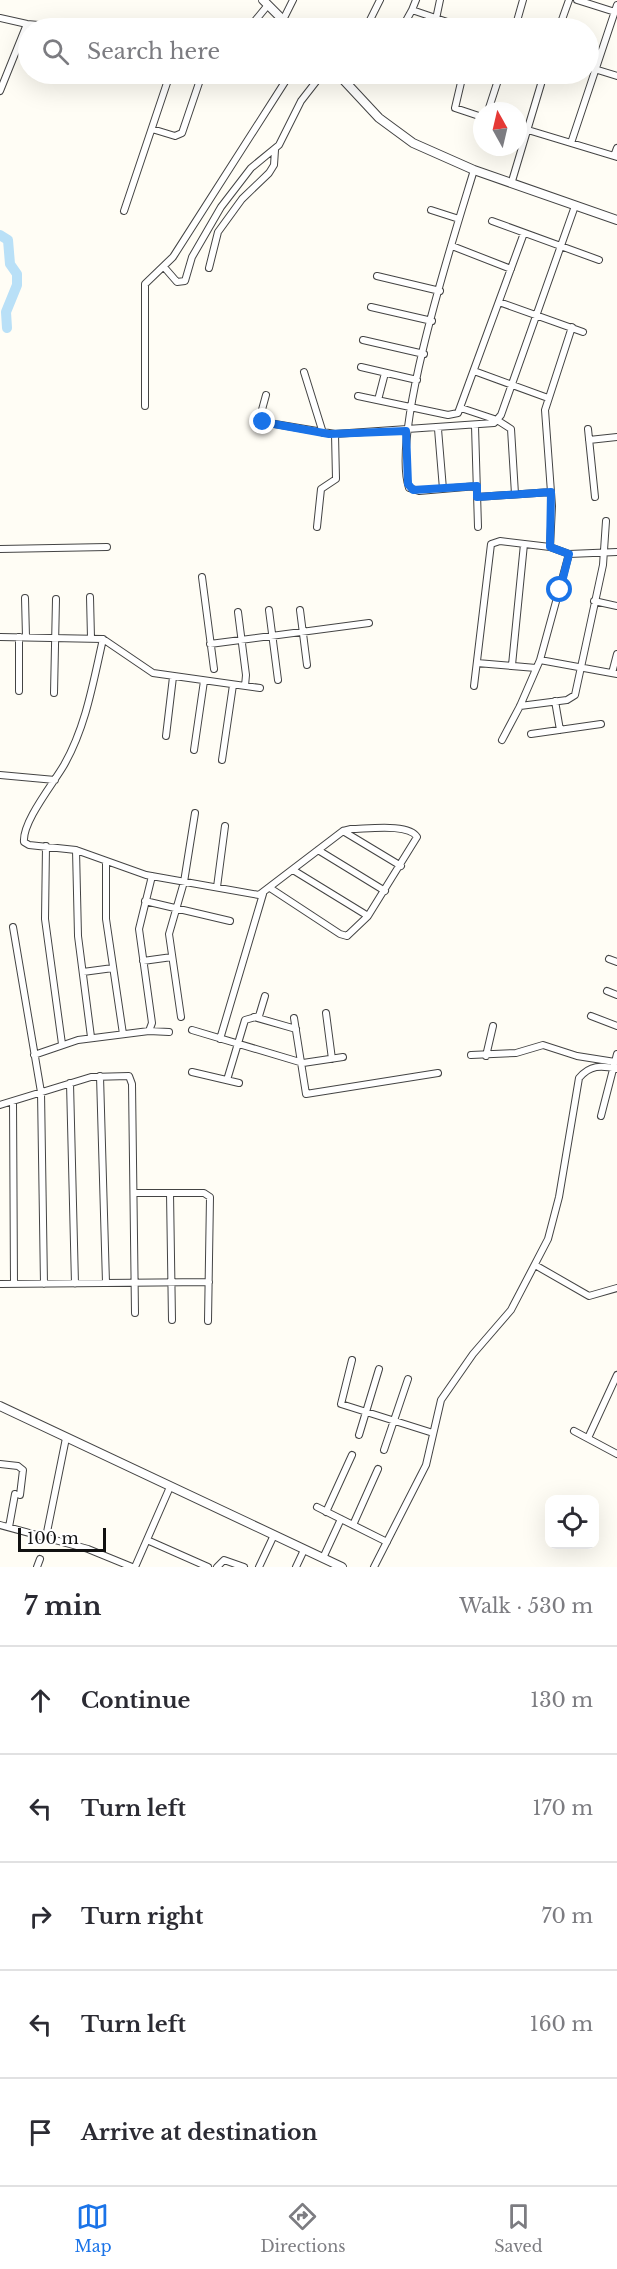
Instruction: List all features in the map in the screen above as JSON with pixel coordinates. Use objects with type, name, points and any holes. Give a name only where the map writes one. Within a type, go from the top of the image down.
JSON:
[{"type":"street","points":[[284,18],[293,0]]},
{"type":"street","points":[[371,18],[380,0]]},
{"type":"street","points":[[408,18],[416,0]]},
{"type":"street","points":[[436,18],[440,0]]},
{"type":"street","points":[[518,18],[523,0]]},
{"type":"street","points":[[563,18],[569,0]]},
{"type":"street","points":[[577,0],[616,8],[599,50]]},
{"type":"street","points":[[255,18],[265,2],[281,18]]},
{"type":"street","points":[[412,10],[433,18]]},
{"type":"street","points":[[0,18],[18,22]]},
{"type":"street","points":[[0,91],[18,46]]},
{"type":"street","points":[[599,70],[617,76]]},
{"type":"street","points":[[124,211],[167,84]]},
{"type":"street","points":[[152,129],[175,136],[182,134],[199,84]]},
{"type":"street","points":[[145,406],[143,291],[149,278],[164,267],[283,84]]},
{"type":"street","points":[[209,268],[218,232],[242,199],[269,173],[274,165],[275,150],[301,101],[314,84]]},
{"type":"street","points":[[347,84],[379,118],[398,133],[474,170],[512,181],[575,207],[617,220]]},
{"type":"street","points":[[461,84],[455,108],[473,114]]},
{"type":"street","points":[[491,102],[497,84]]},
{"type":"street","points":[[512,181],[541,84]]},
{"type":"street","points":[[571,142],[587,84]]},
{"type":"street","points":[[528,129],[615,157],[617,148]]},
{"type":"street","points":[[164,267],[177,282],[184,281],[192,257],[220,207],[251,168],[275,150]]},
{"type":"street","points":[[474,170],[432,321],[406,431],[410,488],[419,491],[477,486]]},
{"type":"street","points":[[267,396],[260,417],[263,422],[323,433],[487,426],[498,420],[575,207]]},
{"type":"street","points":[[431,210],[459,219]]},
{"type":"street","points":[[492,221],[598,260]]},
{"type":"street","points":[[358,396],[454,415],[461,408],[524,233]]},
{"type":"street","points":[[452,246],[511,269]]},
{"type":"street","points":[[377,276],[440,291]]},
{"type":"street","points":[[499,302],[583,332]]},
{"type":"street","points":[[371,307],[432,321]]},
{"type":"street","points":[[550,547],[551,492],[545,415],[548,398],[572,327]]},
{"type":"street","points":[[363,340],[424,354]]},
{"type":"street","points":[[361,368],[417,381]]},
{"type":"street","points":[[474,371],[548,398]]},
{"type":"street","points":[[304,372],[323,433]]},
{"type":"street","points":[[378,400],[385,373]]},
{"type":"street","points":[[461,408],[498,420],[511,429],[514,494]]},
{"type":"street","points":[[475,426],[478,527]]},
{"type":"street","points":[[438,429],[443,489]]},
{"type":"street","points":[[588,429],[595,497]]},
{"type":"street","points":[[317,527],[321,489],[336,479],[335,434]]},
{"type":"street","points":[[589,440],[617,436]]},
{"type":"street","points":[[477,497],[551,492]]},
{"type":"street","points":[[520,706],[571,699],[575,695],[605,552],[606,521]]},
{"type":"street","points":[[474,686],[491,544],[500,541],[550,547],[569,554],[617,552]]},
{"type":"street","points":[[512,665],[524,544]]},
{"type":"street","points":[[0,549],[106,547]]},
{"type":"street","points":[[501,740],[520,706],[540,660],[569,554]]},
{"type":"street","points":[[202,577],[214,669]]},
{"type":"street","points":[[90,597],[91,638]]},
{"type":"street","points":[[19,690],[26,598]]},
{"type":"street","points":[[54,693],[56,598]]},
{"type":"street","points":[[594,601],[617,606]]},
{"type":"street","points":[[269,610],[278,680]]},
{"type":"street","points":[[300,610],[307,666]]},
{"type":"street","points":[[238,612],[246,675],[244,686]]},
{"type":"street","points":[[210,644],[369,623]]},
{"type":"street","points":[[0,637],[103,639],[153,673],[260,688]]},
{"type":"street","points":[[103,639],[84,723],[23,835],[24,842],[29,845],[76,850],[152,876],[263,894]]},
{"type":"street","points":[[540,660],[614,674],[617,654]]},
{"type":"street","points":[[477,663],[536,668]]},
{"type":"street","points":[[166,736],[173,677]]},
{"type":"street","points":[[194,750],[204,681]]},
{"type":"street","points":[[222,760],[232,685]]},
{"type":"street","points":[[555,701],[560,730]]},
{"type":"street","points":[[531,734],[601,724]]},
{"type":"street","points":[[0,775],[55,780]]},
{"type":"street","points":[[181,1017],[169,934],[184,882],[195,813]]},
{"type":"street","points":[[217,887],[225,826]]},
{"type":"street","points":[[220,1039],[263,894],[270,888],[318,850],[343,831],[351,829],[411,831],[417,837],[385,891],[352,934],[343,936],[270,888]]},
{"type":"street","points":[[343,831],[400,866]]},
{"type":"street","points":[[46,846],[45,919],[62,1044]]},
{"type":"street","points":[[76,850],[75,892],[91,1037]]},
{"type":"street","points":[[318,850],[385,891]]},
{"type":"street","points":[[106,861],[106,919],[123,1034]]},
{"type":"street","points":[[293,870],[368,916]]},
{"type":"street","points":[[150,1030],[152,1023],[139,929],[152,876]]},
{"type":"street","points":[[145,901],[175,910],[230,921]]},
{"type":"street","points":[[13,927],[41,1092],[44,1284]]},
{"type":"street","points":[[143,961],[172,957]]},
{"type":"street","points":[[609,959],[617,962]]},
{"type":"street","points":[[83,972],[113,968]]},
{"type":"street","points":[[607,991],[617,995]]},
{"type":"street","points":[[227,1080],[245,1020],[258,1016],[265,996]]},
{"type":"street","points":[[326,1013],[332,1059]]},
{"type":"street","points":[[591,1016],[617,1026]]},
{"type":"street","points":[[254,1017],[296,1029]]},
{"type":"street","points":[[294,1017],[306,1094],[438,1073]]},
{"type":"street","points":[[486,1056],[493,1026]]},
{"type":"street","points":[[34,1055],[62,1044],[91,1037],[150,1030],[169,1032]]},
{"type":"street","points":[[192,1030],[302,1063],[343,1057]]},
{"type":"street","points":[[471,1055],[516,1053],[543,1045],[615,1066]]},
{"type":"street","points":[[601,1116],[617,1054]]},
{"type":"street","points":[[374,1567],[426,1464],[441,1400],[473,1354],[506,1317],[548,1239],[559,1197],[579,1078],[586,1070],[595,1066],[615,1066]]},
{"type":"street","points":[[192,1072],[239,1083]]},
{"type":"street","points":[[0,1106],[70,1083],[100,1076],[125,1075],[131,1080],[135,1313]]},
{"type":"street","points":[[100,1076],[106,1283]]},
{"type":"street","points":[[70,1083],[75,1284]]},
{"type":"street","points":[[13,1101],[14,1284]]},
{"type":"street","points":[[134,1193],[204,1193],[210,1197],[208,1321]]},
{"type":"street","points":[[170,1193],[172,1320]]},
{"type":"street","points":[[535,1265],[589,1296],[617,1288]]},
{"type":"street","points":[[0,1284],[209,1282]]},
{"type":"street","points":[[352,1360],[340,1402],[367,1413],[433,1433]]},
{"type":"street","points":[[359,1435],[379,1369]]},
{"type":"street","points":[[588,1438],[617,1376]]},
{"type":"street","points":[[384,1450],[408,1379]]},
{"type":"street","points":[[0,1406],[65,1444],[167,1494],[274,1535],[342,1567]]},
{"type":"street","points":[[574,1431],[617,1454]]},
{"type":"street","points":[[46,1537],[65,1444]]},
{"type":"street","points":[[326,1512],[352,1455]]},
{"type":"street","points":[[0,1464],[18,1466],[23,1470],[9,1527]]},
{"type":"street","points":[[353,1525],[378,1469]]},
{"type":"street","points":[[0,1525],[88,1549],[134,1567],[167,1494]]},
{"type":"street","points":[[317,1507],[387,1542]]},
{"type":"street","points":[[323,1558],[341,1519]]},
{"type":"street","points":[[259,1567],[274,1535]]},
{"type":"street","points":[[147,1540],[208,1567]]},
{"type":"street","points":[[296,1567],[304,1550]]},
{"type":"street","points":[[37,1567],[40,1559]]},
{"type":"street","points":[[217,1567],[224,1560],[244,1567]]},
{"type":"waterway","points":[[0,235],[8,240],[10,264],[17,274],[17,285],[6,312],[7,328]]},
{"type":"route","points":[[263,422],[329,434],[406,431],[408,484],[413,490],[477,486],[477,497],[551,492],[550,547],[569,554],[560,590]]}]
